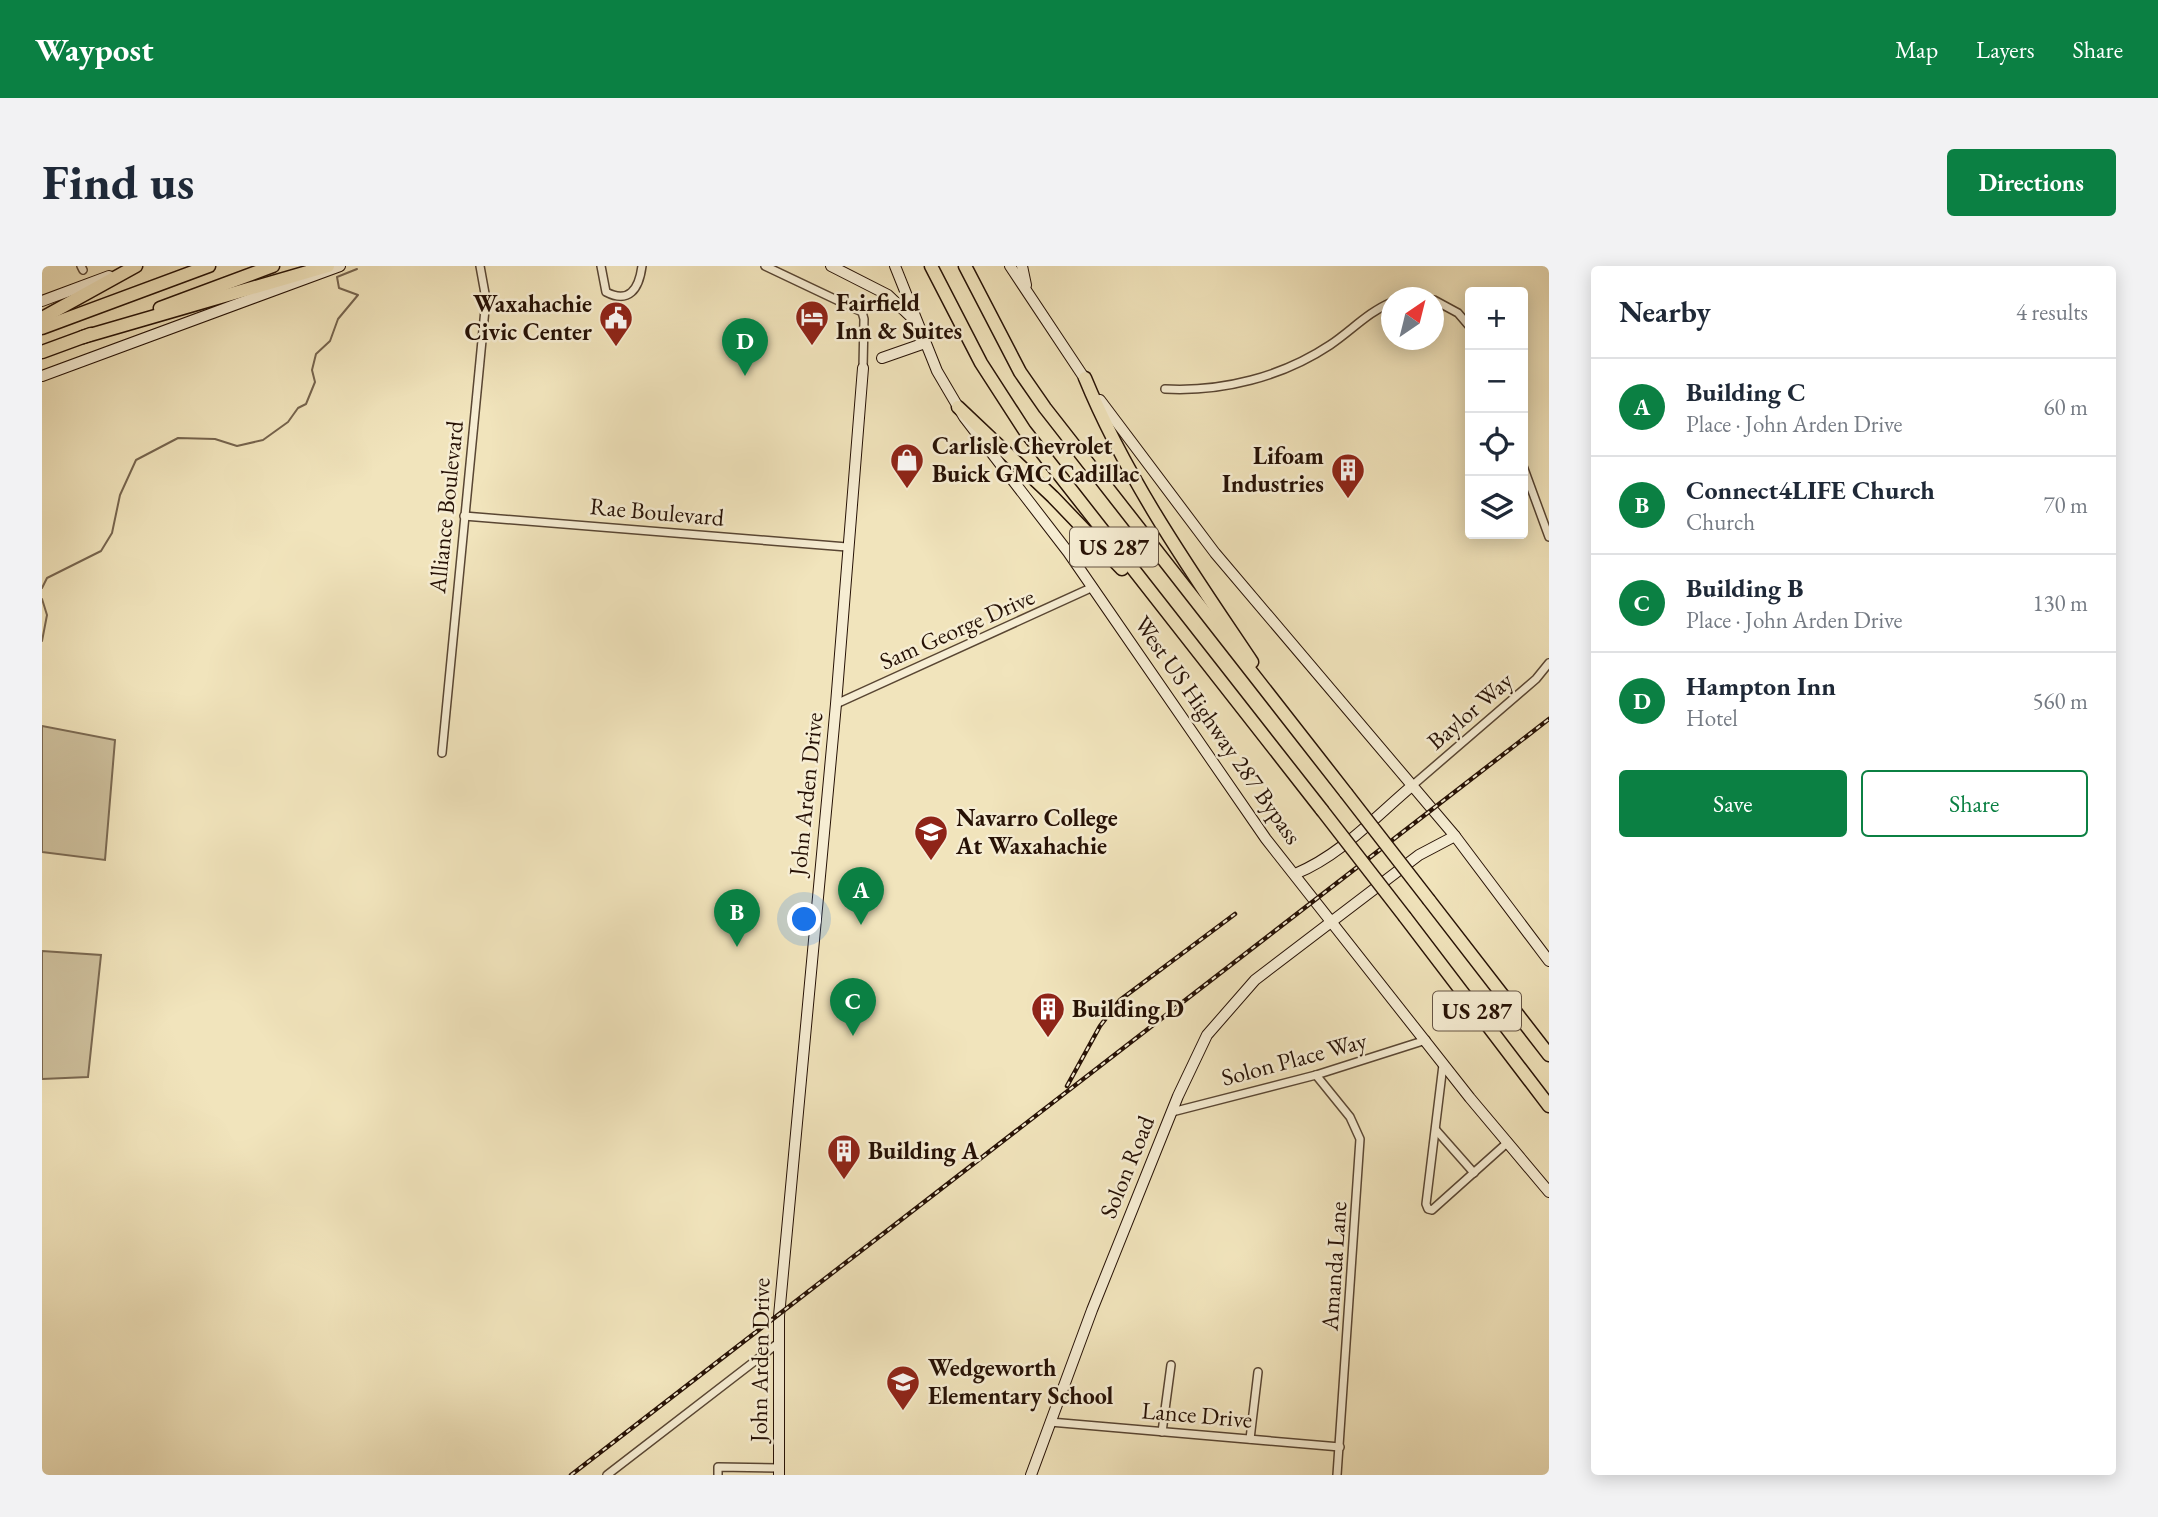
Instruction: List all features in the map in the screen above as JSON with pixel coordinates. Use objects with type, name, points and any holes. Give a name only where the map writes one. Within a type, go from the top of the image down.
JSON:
[{"type":"highway","points":[[42,318],[136,266]]},
{"type":"highway","points":[[42,328],[209,266]]},
{"type":"highway","points":[[42,352],[273,266]]},
{"type":"highway","points":[[83,337],[328,266]]},
{"type":"highway","name":"US 287","points":[[931,266],[981,363],[1025,431],[1322,810],[1549,1106]]},
{"type":"highway","name":"US 287","points":[[965,266],[1020,372],[1045,408],[1549,1055]]},
{"type":"highway","points":[[1085,378],[1101,418],[1138,486],[1261,675],[1268,693]]},
{"type":"highway","points":[[958,407],[1081,524],[1200,654]]},
{"type":"main road","points":[[42,301],[136,266]]},
{"type":"main road","points":[[42,376],[340,266]]},
{"type":"main road","points":[[831,266],[888,295],[918,325]]},
{"type":"main road","name":"West US Highway 287 Bypass","points":[[895,266],[925,343],[958,407],[1093,587],[1259,830],[1443,1065],[1549,1192]]},
{"type":"main road","points":[[1010,266],[1126,439],[1215,553],[1455,836],[1549,961]]},
{"type":"main road","points":[[1021,266],[1027,292]]},
{"type":"main road","points":[[882,358],[925,343]]},
{"type":"main road","name":"John Arden Drive","points":[[779,1471],[778,1345],[836,704],[863,368]]},
{"type":"main road","points":[[1295,874],[1311,867],[1383,815],[1413,785]]},
{"type":"main road","name":"Solon Road","points":[[1031,1475],[1201,1044],[1213,1026],[1255,981],[1419,855],[1455,836]]},
{"type":"street","name":"Alliance Boulevard","points":[[442,753],[486,299],[481,266]]},
{"type":"street","points":[[601,266],[606,292],[617,298],[628,297],[636,289],[642,266]]},
{"type":"street","points":[[765,266],[862,312],[863,368]]},
{"type":"street","points":[[1165,389],[1229,385],[1278,372],[1329,345],[1381,306]]},
{"type":"street","points":[[1444,306],[1458,313],[1465,321]]},
{"type":"street","points":[[1527,476],[1549,537]]},
{"type":"street","name":"Rae Boulevard","points":[[464,516],[847,547]]},
{"type":"street","name":"Sam George Drive","points":[[836,704],[1093,587]]},
{"type":"street","name":"Baylor Way","points":[[1413,785],[1536,679],[1549,663]]},
{"type":"street","name":"Solon Place Way","points":[[1172,1112],[1316,1075],[1426,1040]]},
{"type":"street","points":[[1443,1065],[1426,1204],[1428,1209],[1432,1210],[1508,1142]]},
{"type":"street","name":"Amanda Lane","points":[[1316,1075],[1350,1117],[1360,1139],[1337,1475]]},
{"type":"street","points":[[1436,1130],[1474,1173]]},
{"type":"street","points":[[608,1475],[778,1345]]},
{"type":"street","points":[[1163,1432],[1171,1365]]},
{"type":"street","points":[[1250,1439],[1258,1372]]},
{"type":"street","name":"Lance Drive","points":[[1050,1422],[1340,1447]]},
{"type":"street","points":[[718,1475],[718,1467],[779,1471]]},
{"type":"shaded area","points":[[42,726],[115,740],[105,860],[42,852]]},
{"type":"shaded area","points":[[42,951],[101,955],[88,1077],[42,1079]]},
{"type":"waterway","points":[[42,588],[47,578],[101,551],[112,533],[120,495],[136,460],[178,438],[215,439],[237,446],[263,440],[288,422],[298,408],[306,404],[315,382],[312,370],[316,354],[330,341],[338,319],[358,295],[339,288],[337,277],[357,269]]},
{"type":"waterway","points":[[42,599],[47,615],[42,641]]},
{"type":"railway","points":[[571,1475],[1549,719]]},
{"type":"railway","points":[[1067,1086],[1100,1026],[1120,1000],[1235,914]]},
{"type":"place","name":"Fairfield Inn & Suites","points":[[812,347]]},
{"type":"place","name":"Waxahachie Civic Center","points":[[616,348]]},
{"type":"place","name":"Hampton Inn","points":[[745,376]]},
{"type":"place","name":"Carlisle Chevrolet Buick GMC Cadillac","points":[[907,490]]},
{"type":"place","name":"Lifoam Industries","points":[[1348,500]]},
{"type":"place","name":"Navarro College At Waxahachie","points":[[931,862]]},
{"type":"place","name":"Building C","points":[[861,925]]},
{"type":"place","name":"Connect4LIFE Church","points":[[737,947]]},
{"type":"place","name":"Building B","points":[[853,1036]]},
{"type":"place","name":"Building D","points":[[1048,1039]]},
{"type":"place","name":"Building A","points":[[844,1181]]},
{"type":"place","name":"Wedgeworth Elementary School","points":[[903,1412]]}]
